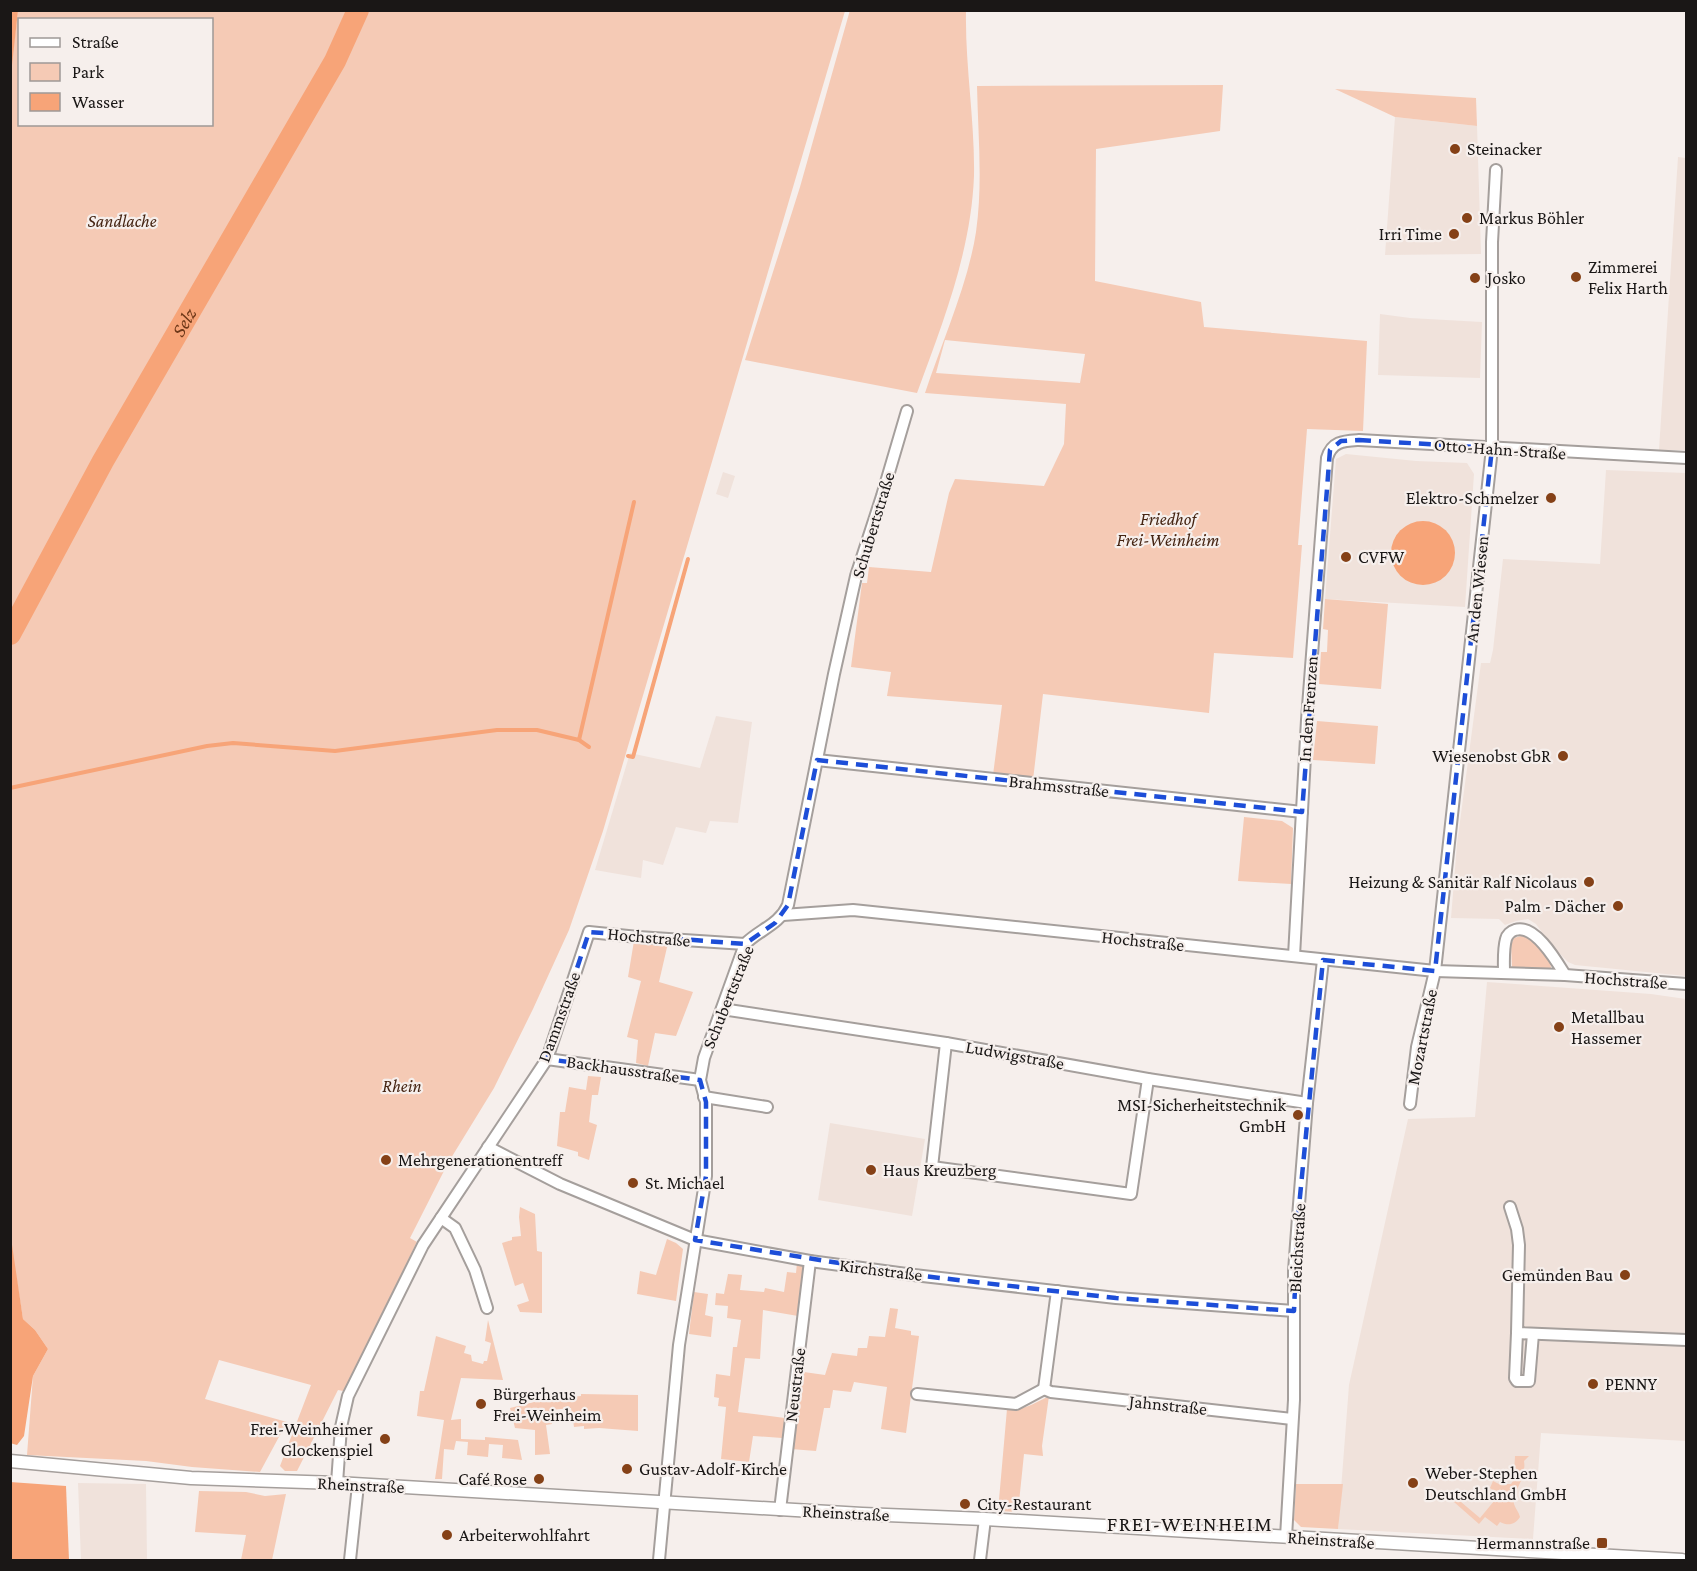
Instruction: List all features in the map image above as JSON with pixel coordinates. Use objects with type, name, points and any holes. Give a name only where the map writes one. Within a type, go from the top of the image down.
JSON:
[{"type":"street","name":"An den Wiesen","points":[[1436,971],[1492,448],[1492,242],[1496,170]]},
{"type":"street","name":"Schubertstraße","points":[[659,1560],[679,1345],[706,1176],[704,1097],[700,1080],[704,1058],[745,944],[775,923],[783,915],[788,904],[856,576],[907,411]]},
{"type":"street","name":"Otto-Hahn-Straße","points":[[1327,462],[1332,447],[1344,441],[1686,458]]},
{"type":"street","name":"In den Frenzen","points":[[1294,956],[1307,720],[1327,462]]},
{"type":"street","name":"Brahmsstraße","points":[[817,760],[1302,812]]},
{"type":"street","name":"Hochstraße","points":[[783,915],[853,910],[1436,971],[1565,975],[1686,984]]},
{"type":"street","name":"Hochstraße","points":[[1504,972],[1506,938],[1510,933],[1520,929],[1528,931],[1551,952],[1565,975]]},
{"type":"street","name":"Hochstraße","points":[[589,932],[745,944]]},
{"type":"street","name":"Dammstraße","points":[[337,1484],[341,1427],[348,1396],[423,1245],[547,1059],[589,932]]},
{"type":"street","name":"Bleichstraße","points":[[1286,1537],[1297,1228],[1307,1103],[1323,960]]},
{"type":"street","name":"Mozartstraße","points":[[1410,1104],[1417,1047],[1436,971]]},
{"type":"street","name":"Ludwigstraße","points":[[722,1009],[946,1043],[1148,1079],[1307,1103]]},
{"type":"street","points":[[946,1043],[932,1167],[1131,1194],[1148,1079]]},
{"type":"street","name":"Backhausstraße","points":[[547,1059],[700,1080]]},
{"type":"street","points":[[704,1097],[767,1107]]},
{"type":"street","name":"Kirchstraße","points":[[488,1147],[560,1184],[695,1240],[810,1261],[1116,1298],[1294,1311]]},
{"type":"street","points":[[1510,1207],[1519,1245],[1515,1378],[1517,1381],[1529,1381],[1533,1334]]},
{"type":"street","points":[[441,1218],[455,1228],[475,1270],[487,1308]]},
{"type":"street","name":"Neustraße","points":[[780,1510],[810,1261]]},
{"type":"street","points":[[916,1394],[1016,1404],[1044,1389],[1057,1291]]},
{"type":"street","points":[[1517,1333],[1686,1340]]},
{"type":"street","name":"Jahnstraße","points":[[1044,1389],[1051,1392],[1292,1419]]},
{"type":"street","name":"Rheinstraße","points":[[10,1461],[191,1478],[985,1519],[1286,1537],[1495,1555],[1682,1560]]},
{"type":"street","points":[[350,1560],[358,1485]]},
{"type":"street","points":[[980,1560],[985,1519]]},
{"type":"highlighted area","points":[[1359,440],[1492,448],[1435,971],[1323,960],[1298,1217],[1294,1311],[1116,1298],[914,1275],[695,1240],[706,1176],[706,1102],[700,1080],[547,1059],[589,932],[745,944],[775,923],[788,905],[817,760],[1302,812],[1330,450],[1341,441]]},
{"type":"shaded area","points":[[1395,117],[1477,126],[1481,254],[1385,255]]},
{"type":"shaded area","points":[[1678,157],[1686,158],[1686,450],[1659,450]]},
{"type":"shaded area","points":[[1380,314],[1482,322],[1480,378],[1378,375]]},
{"type":"shaded area","points":[[1346,454],[1467,463],[1474,474],[1465,607],[1325,599],[1336,459]]},
{"type":"shaded area","points":[[1606,470],[1686,473],[1686,976],[1575,965],[1568,962],[1552,946],[1536,924],[1528,919],[1505,925],[1499,919],[1451,918],[1457,844],[1481,663],[1490,663],[1493,650],[1503,559],[1600,564]]},
{"type":"shaded area","points":[[723,472],[735,476],[728,498],[716,494]]},
{"type":"shaded area","points":[[716,716],[752,722],[738,823],[710,821],[706,833],[676,827],[663,865],[643,860],[641,878],[595,870],[630,753],[700,768]]},
{"type":"shaded area","points":[[1487,982],[1651,994],[1686,999],[1686,1441],[1541,1433],[1533,1539],[1338,1529],[1349,1385],[1408,1119],[1475,1117]]},
{"type":"shaded area","name":"Haus Kreuzberg","points":[[830,1123],[925,1139],[912,1216],[818,1200]]},
{"type":"shaded area","points":[[78,1483],[146,1484],[147,1560],[81,1560]]},
{"type":"green space","points":[[850,10],[966,11],[974,155],[972,204],[962,259],[917,393],[745,360],[800,187]]},
{"type":"green space","points":[[18,11],[354,11],[343,30],[337,56],[358,11],[845,11],[603,831],[569,930],[494,1088],[448,1163],[410,1238],[417,1242],[345,1388],[343,1391],[338,1390],[297,1471],[285,1471],[280,1466],[311,1385],[219,1360],[205,1399],[287,1422],[260,1472],[146,1461],[27,1455],[33,1376],[48,1349],[35,1330],[23,1319],[10,1238],[10,74]]},
{"type":"green space","name":"Friedhof Frei-Weinheim","points":[[1223,85],[1220,131],[1096,149],[1095,281],[1201,302],[1204,327],[1367,341],[1363,431],[1307,429],[1298,545],[1302,545],[1293,658],[1214,653],[1209,713],[1043,694],[1033,780],[993,775],[1002,705],[887,696],[891,672],[851,667],[862,583],[867,583],[869,567],[931,572],[949,493],[955,479],[1044,486],[1064,444],[1066,404],[925,393],[961,292],[976,232],[980,177],[977,86]],"holes":[[[945,340],[1085,354],[1080,383],[936,373]]]},
{"type":"green space","points":[[1335,89],[1476,98],[1477,126],[1395,117]]},
{"type":"green space","points":[[1325,599],[1388,604],[1381,689],[1319,684],[1321,652],[1327,652],[1328,630],[1323,629]]},
{"type":"green space","points":[[1317,721],[1378,726],[1375,764],[1313,760]]},
{"type":"green space","points":[[1244,817],[1282,821],[1293,828],[1291,884],[1238,881]]},
{"type":"green space","points":[[1524,935],[1543,948],[1549,958],[1551,970],[1514,970],[1512,968],[1511,944],[1514,938]]},
{"type":"green space","points":[[634,941],[668,943],[659,982],[693,992],[676,1036],[655,1033],[648,1066],[636,1063],[638,1040],[627,1037],[641,981],[628,977]]},
{"type":"green space","points":[[588,1076],[601,1077],[598,1095],[592,1095],[589,1122],[597,1125],[589,1160],[578,1156],[578,1152],[557,1146],[560,1112],[565,1112],[569,1087],[586,1090]]},
{"type":"green space","points":[[520,1207],[535,1214],[537,1251],[542,1252],[542,1313],[520,1312],[517,1305],[529,1301],[523,1283],[515,1286],[502,1243],[512,1240],[512,1237],[521,1236]]},
{"type":"green space","points":[[667,1239],[683,1249],[676,1301],[637,1294],[640,1271],[656,1275]]},
{"type":"green space","points":[[797,1263],[804,1264],[798,1316],[763,1310],[760,1359],[745,1358],[738,1412],[785,1418],[782,1438],[753,1436],[749,1462],[721,1459],[726,1407],[718,1406],[719,1398],[714,1397],[716,1374],[730,1376],[733,1347],[737,1347],[741,1320],[727,1318],[728,1306],[715,1305],[716,1293],[724,1294],[728,1274],[742,1275],[740,1290],[764,1292],[765,1288],[784,1292],[787,1272],[796,1273]]},
{"type":"green space","points":[[694,1292],[708,1294],[705,1315],[713,1317],[711,1337],[689,1334]]},
{"type":"green space","points":[[890,1308],[898,1309],[895,1328],[911,1331],[911,1335],[919,1336],[906,1433],[881,1429],[887,1387],[854,1382],[851,1392],[833,1390],[830,1408],[824,1408],[816,1451],[791,1449],[804,1372],[825,1375],[832,1353],[857,1356],[858,1348],[867,1348],[869,1336],[885,1337]]},
{"type":"green space","points":[[488,1320],[503,1380],[461,1378],[451,1420],[461,1419],[461,1439],[485,1440],[485,1437],[518,1440],[522,1460],[502,1458],[503,1445],[489,1444],[488,1457],[467,1455],[468,1442],[456,1441],[454,1450],[444,1449],[442,1479],[435,1479],[444,1420],[417,1416],[420,1391],[424,1391],[436,1336],[466,1346],[464,1353],[471,1355],[472,1361],[483,1364],[487,1361],[491,1343],[485,1341]]},
{"type":"green space","points":[[581,1394],[638,1395],[638,1431],[574,1427],[571,1408],[551,1410],[552,1424],[546,1425],[550,1454],[535,1455],[535,1430],[515,1428],[510,1408],[542,1400],[581,1396]]},
{"type":"green space","points":[[1049,1396],[1042,1446],[1043,1456],[1024,1454],[1018,1512],[998,1511],[1007,1409],[1024,1408]]},
{"type":"green space","points":[[1515,1456],[1529,1456],[1524,1461],[1523,1474],[1515,1494],[1514,1504],[1520,1517],[1514,1523],[1500,1522],[1497,1526],[1485,1517],[1479,1524],[1446,1495],[1448,1491],[1480,1518],[1499,1495],[1490,1488],[1493,1481],[1499,1484],[1511,1484],[1517,1475],[1514,1474]]},
{"type":"green space","points":[[1296,1484],[1343,1484],[1338,1529],[1301,1527],[1294,1520]]},
{"type":"green space","points":[[199,1491],[246,1492],[265,1496],[286,1494],[272,1560],[241,1560],[246,1535],[195,1532]]},
{"type":"water","points":[[10,11],[18,11],[11,74]]},
{"type":"water","points":[[349,11],[358,11],[335,61]]},
{"type":"water","points":[[1417,521],[1429,521],[1446,530],[1453,541],[1455,553],[1453,565],[1446,576],[1429,585],[1417,585],[1405,580],[1396,571],[1391,559],[1391,547],[1396,535],[1405,526]]},
{"type":"water","points":[[11,1238],[23,1319],[35,1330],[48,1349],[33,1376],[24,1436],[17,1445],[10,1443]]},
{"type":"water","points":[[10,1482],[66,1486],[69,1560],[11,1560]]},
{"type":"waterway","name":"Selz","points":[[10,634],[103,461],[335,61],[358,10]]},
{"type":"waterway","points":[[10,788],[207,746],[233,743],[335,751],[497,730],[537,730],[579,740],[634,502]]},
{"type":"waterway","points":[[628,756],[633,757],[688,559]]},
{"type":"waterway","points":[[579,740],[589,747]]},
{"type":"place","name":"Steinacker","points":[[1455,149]]},
{"type":"place","name":"Markus Böhler","points":[[1467,218]]},
{"type":"place","name":"Irri Time","points":[[1454,234]]},
{"type":"place","name":"Zimmerei Felix Harth","points":[[1576,277]]},
{"type":"place","name":"Josko","points":[[1475,278]]},
{"type":"place","name":"Elektro-Schmelzer","points":[[1551,498]]},
{"type":"place","name":"CVFW","points":[[1346,557]]},
{"type":"place","name":"Wiesenobst GbR","points":[[1563,756]]},
{"type":"place","name":"Heizung & Sanitär Ralf Nicolaus","points":[[1589,882]]},
{"type":"place","name":"Palm - Dächer","points":[[1618,906]]},
{"type":"place","name":"Metallbau Hassemer","points":[[1559,1027]]},
{"type":"place","name":"MSI-Sicherheitstechnik GmbH","points":[[1298,1115]]},
{"type":"place","name":"Mehrgenerationentreff","points":[[386,1160]]},
{"type":"place","name":"Haus Kreuzberg","points":[[871,1170]]},
{"type":"place","name":"St. Michael","points":[[633,1183]]},
{"type":"place","name":"Gemünden Bau","points":[[1625,1275]]},
{"type":"place","name":"PENNY","points":[[1593,1384]]},
{"type":"place","name":"Bürgerhaus Frei-Weinheim","points":[[481,1404]]},
{"type":"place","name":"Frei-Weinheimer Glockenspiel","points":[[385,1439]]},
{"type":"place","name":"Gustav-Adolf-Kirche","points":[[627,1469]]},
{"type":"place","name":"Café Rose","points":[[539,1479]]},
{"type":"place","name":"Weber-Stephen Deutschland GmbH","points":[[1413,1483]]},
{"type":"place","name":"City-Restaurant","points":[[965,1504]]},
{"type":"place","name":"Arbeiterwohlfahrt","points":[[447,1535]]},
{"type":"place","name":"Hermannstraße","points":[[1602,1543]]},
{"type":"district","name":"FREI-WEINHEIM","points":[[1190,1524]]},
{"type":"park label","name":"Sandlache","points":[[122,221]]},
{"type":"park label","name":"Rhein","points":[[402,1086]]}]
